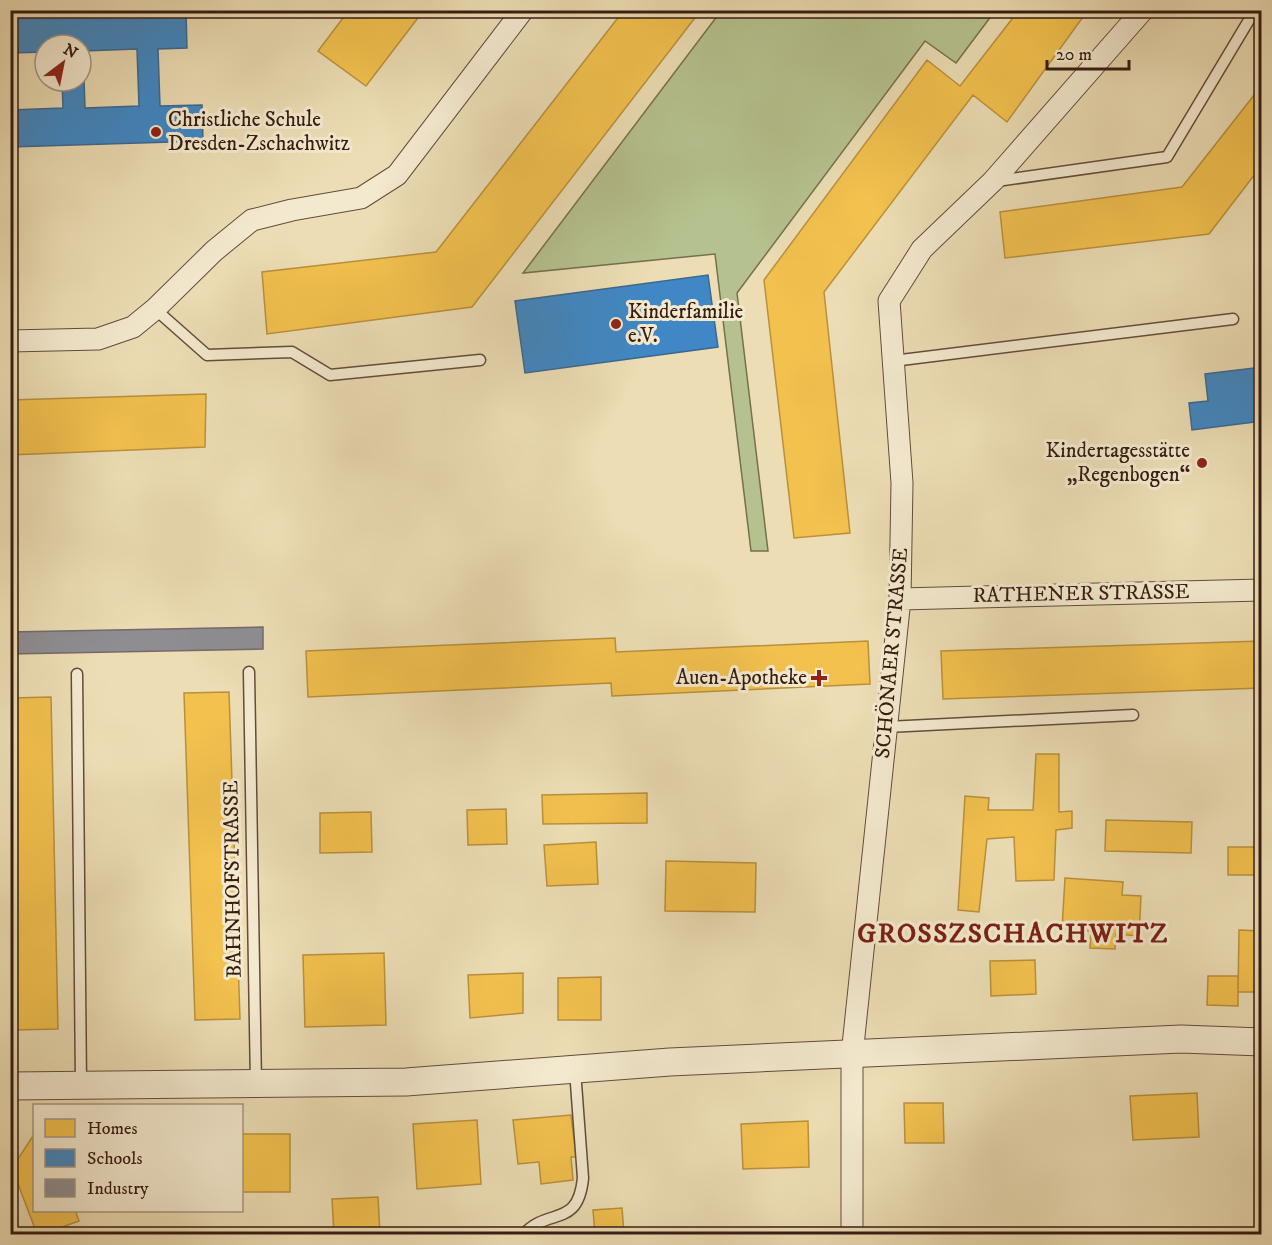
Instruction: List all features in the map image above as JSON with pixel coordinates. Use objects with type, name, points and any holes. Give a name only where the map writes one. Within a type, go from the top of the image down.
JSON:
[{"type":"street","points":[[10,341],[98,339],[133,327],[155,309],[214,251],[252,220],[292,210],[361,198],[397,175],[523,10]]},
{"type":"street","name":"SCHÖNAER STRASSE","points":[[852,1234],[852,1055],[900,598],[902,483],[889,301],[922,249],[993,181],[1143,10]]},
{"type":"street","name":"RATHENER STRASSE","points":[[900,598],[1262,590]]},
{"type":"street","points":[[10,1086],[406,1082],[670,1062],[1181,1039],[1262,1042]]},
{"type":"lane","points":[[993,181],[1167,157],[1255,10]]},
{"type":"lane","points":[[155,309],[207,355],[292,352],[330,375],[480,360]]},
{"type":"lane","points":[[893,361],[1233,319]]},
{"type":"lane","name":"BAHNHOFSTRASSE","points":[[249,672],[256,1085]]},
{"type":"lane","points":[[77,674],[81,1085]]},
{"type":"lane","points":[[887,727],[1133,715]]},
{"type":"lane","points":[[524,1234],[535,1226],[565,1214],[576,1206],[582,1193],[583,1178],[575,1069]]},
{"type":"green space","points":[[721,11],[995,11],[956,63],[925,41],[737,293],[768,551],[751,551],[715,254],[523,273]]},
{"type":"building: Homes","points":[[349,10],[424,10],[366,86],[318,51]]},
{"type":"building: Homes","points":[[624,10],[701,10],[472,307],[267,334],[262,272],[436,252]]},
{"type":"building: Homes","points":[[1019,10],[1088,10],[1007,122],[973,95],[824,292],[850,533],[794,538],[764,280],[927,60],[960,86]]},
{"type":"building: Homes","points":[[1262,85],[1262,165],[1209,234],[1005,258],[1000,212],[1182,187]]},
{"type":"building: Homes","points":[[206,394],[205,447],[10,455],[10,400]]},
{"type":"building: Homes","points":[[615,638],[616,652],[868,641],[870,684],[612,696],[611,683],[308,697],[306,651]]},
{"type":"building: Homes","points":[[1262,641],[1262,688],[943,699],[941,651]]},
{"type":"building: Homes","points":[[229,692],[240,1019],[195,1020],[184,693]]},
{"type":"building: Homes","points":[[51,697],[58,1029],[14,1030],[10,698]]},
{"type":"building: Homes","points":[[1036,754],[1059,754],[1059,812],[1072,811],[1072,828],[1056,830],[1054,880],[1016,881],[1014,837],[987,839],[979,912],[958,910],[965,796],[989,798],[988,810],[1033,810]]},
{"type":"building: Homes","points":[[647,793],[647,823],[543,824],[542,795]]},
{"type":"building: Homes","points":[[506,809],[507,844],[468,845],[467,810]]},
{"type":"building: Homes","points":[[371,812],[372,852],[320,853],[320,813]]},
{"type":"building: Homes","points":[[1106,820],[1192,822],[1191,853],[1105,851]]},
{"type":"building: Homes","points":[[596,842],[598,884],[547,886],[544,845]]},
{"type":"building: Homes","points":[[1228,847],[1262,847],[1262,875],[1228,875]]},
{"type":"building: Homes","points":[[666,861],[756,863],[755,912],[665,911]]},
{"type":"building: Homes","points":[[1065,878],[1123,882],[1122,895],[1141,896],[1139,936],[1116,934],[1115,949],[1090,948],[1091,931],[1062,929]]},
{"type":"building: Homes","points":[[1239,930],[1262,931],[1262,992],[1238,992]]},
{"type":"building: Homes","points":[[384,953],[386,1025],[305,1027],[303,955]]},
{"type":"building: Homes","points":[[1035,960],[1036,994],[991,996],[990,961]]},
{"type":"building: Homes","points":[[523,973],[523,1013],[470,1018],[468,975]]},
{"type":"building: Homes","points":[[1208,976],[1238,976],[1238,1006],[1207,1005]]},
{"type":"building: Homes","points":[[601,977],[601,1020],[558,1020],[558,978]]},
{"type":"building: Homes","points":[[1197,1093],[1199,1137],[1133,1140],[1130,1096]]},
{"type":"building: Homes","points":[[904,1103],[943,1103],[944,1143],[905,1143]]},
{"type":"building: Homes","points":[[571,1115],[576,1157],[571,1157],[573,1180],[541,1184],[539,1162],[518,1164],[513,1120]]},
{"type":"building: Homes","points":[[477,1120],[481,1184],[417,1189],[413,1124]]},
{"type":"building: Homes","points":[[808,1121],[809,1167],[743,1169],[741,1124]]},
{"type":"building: Homes","points":[[243,1134],[290,1134],[290,1192],[243,1192]]},
{"type":"building: Homes","points":[[33,1136],[33,1212],[76,1212],[79,1221],[37,1234],[12,1168]]},
{"type":"building: Homes","points":[[378,1197],[380,1234],[334,1234],[332,1199]]},
{"type":"building: Homes","points":[[622,1208],[624,1234],[595,1234],[593,1210]]},
{"type":"building: Schools","points":[[186,11],[187,48],[158,49],[160,106],[202,105],[203,141],[10,147],[10,110],[63,108],[62,93],[84,93],[85,108],[139,106],[137,49],[93,51],[93,33],[33,33],[33,52],[10,53],[10,16]]},
{"type":"building: Schools","name":"Kinderfamilie e.V.","points":[[708,275],[718,347],[525,373],[515,301]]},
{"type":"building: Schools","points":[[1262,367],[1262,421],[1192,430],[1189,403],[1208,401],[1205,374]]},
{"type":"building: Industry","points":[[263,627],[263,649],[10,654],[10,632]]},
{"type":"place","name":"Christliche Schule Dresden-Zschachwitz","points":[[156,132]]},
{"type":"place","name":"Kinderfamilie e.V.","points":[[616,324]]},
{"type":"place","name":"Kindertagesstätte „Regenbogen“","points":[[1202,463]]},
{"type":"place","name":"Auen-Apotheke","points":[[819,678]]},
{"type":"district","name":"GROSSZSCHACHWITZ","points":[[1013,934]]}]
